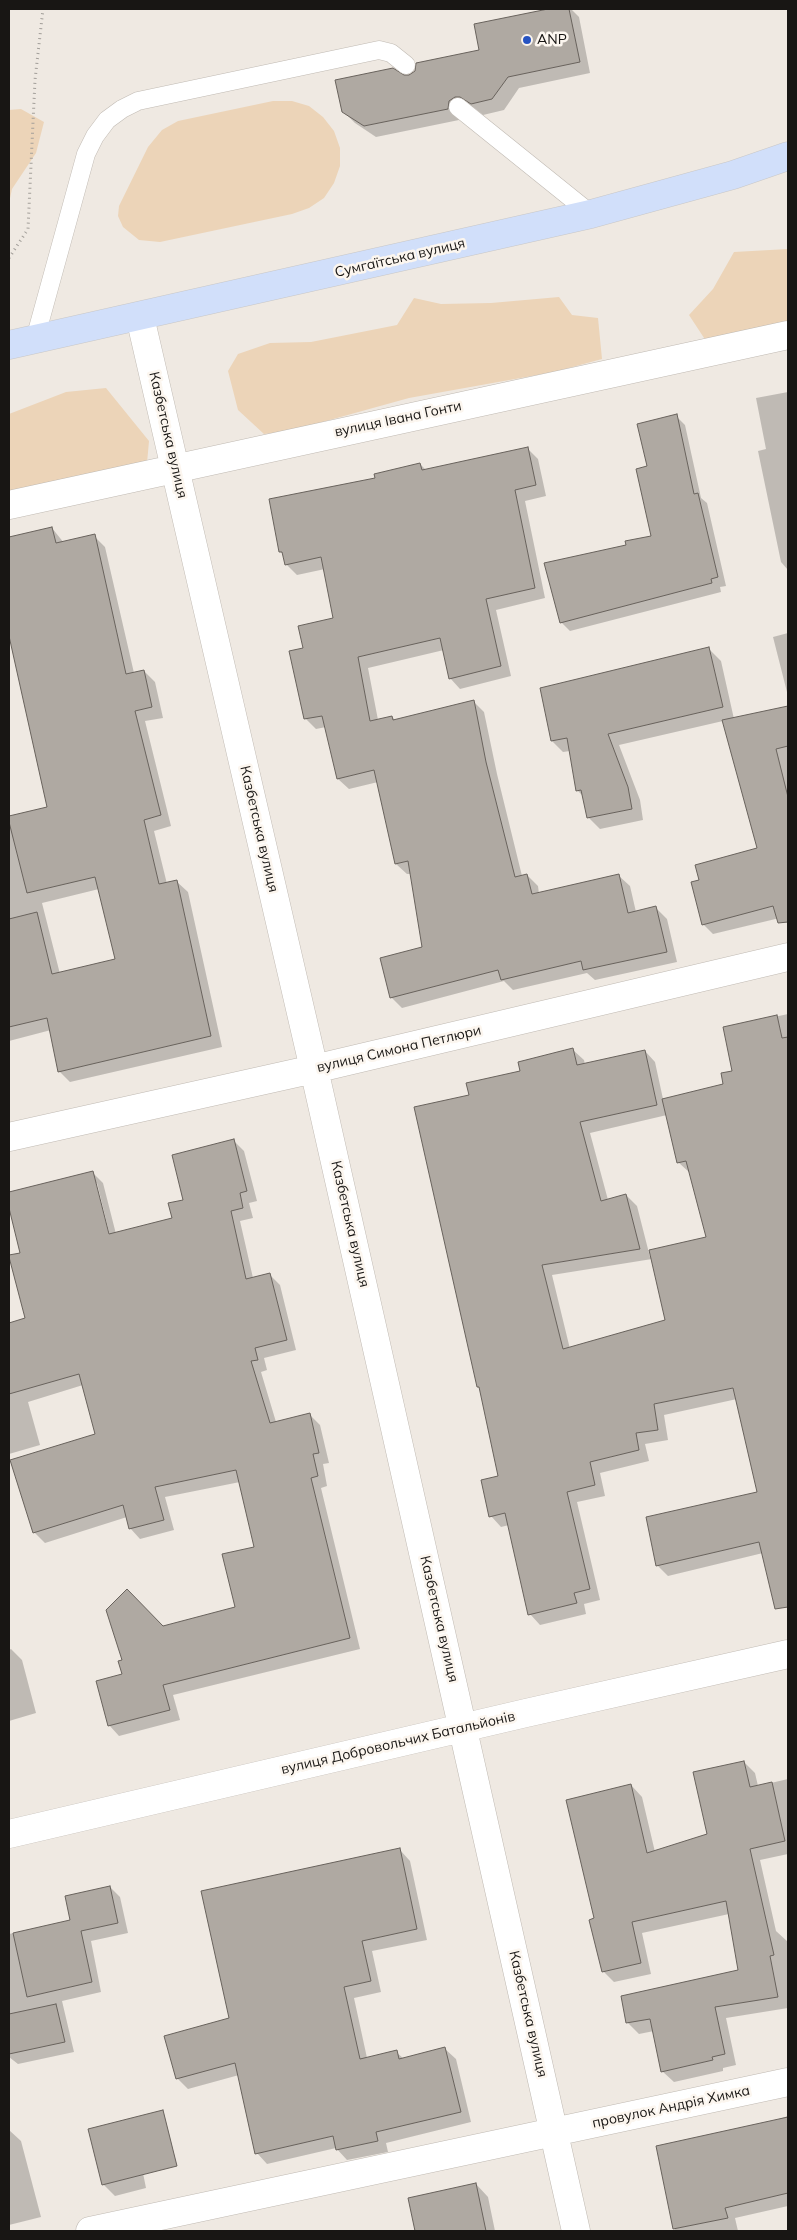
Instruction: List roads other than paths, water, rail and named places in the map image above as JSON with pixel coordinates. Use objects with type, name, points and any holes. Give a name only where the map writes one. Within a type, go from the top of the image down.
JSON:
[{"type":"main road","name":"Сумгаїтська вулиця","points":[[22,342],[140,317],[591,214],[733,175],[788,156]]},
{"type":"street","name":"Казбетська вулиця","points":[[140,317],[314,1069],[576,2231]]},
{"type":"street","name":"вулиця Івана Гонти","points":[[9,505],[788,335]]},
{"type":"street","name":"вулиця Симона Петлюри","points":[[9,1138],[314,1069],[788,957]]},
{"type":"street","name":"вулиця Добровольчих Батальйонів","points":[[9,1834],[788,1654]]},
{"type":"street","name":"провулок Андрія Химка","points":[[555,2132],[788,2082]]},
{"type":"street","points":[[90,2231],[555,2132]]},
{"type":"lane","points":[[22,342],[86,154],[95,136],[122,108],[138,101],[379,50],[391,53],[406,65]]},
{"type":"lane","points":[[458,107],[591,214]]},
{"type":"place","name":"ANP","points":[[527,40]]}]
